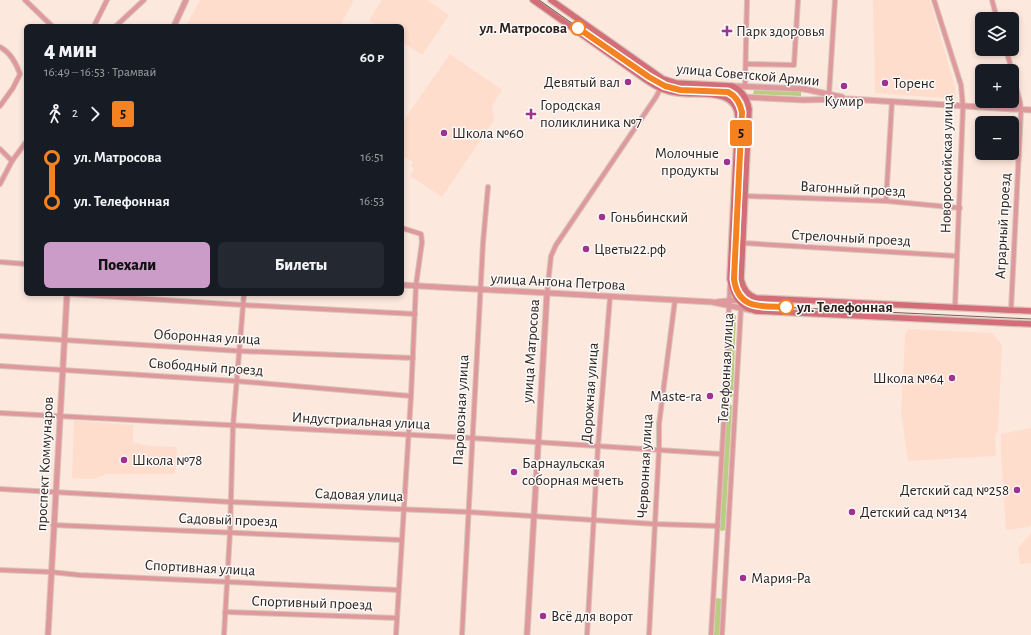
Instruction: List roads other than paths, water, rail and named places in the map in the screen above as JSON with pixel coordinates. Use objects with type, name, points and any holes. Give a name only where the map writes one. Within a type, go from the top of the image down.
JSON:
[{"type":"main road","name":"улица Советской Армии","points":[[533,0],[661,89],[677,93],[723,96]]},
{"type":"main road","name":"улица Советской Армии","points":[[551,0],[665,80],[676,83],[732,86]]},
{"type":"main road","name":"Телефонная улица","points":[[732,86],[741,91],[745,97],[749,109],[741,279]]},
{"type":"main road","points":[[723,96],[728,98],[736,108]]},
{"type":"main road","name":"Телефонная улица","points":[[730,279],[738,118],[736,108]]},
{"type":"main road","points":[[730,279],[732,289],[740,303],[755,311],[1031,324]]},
{"type":"main road","points":[[741,279],[745,290],[756,298]]},
{"type":"main road","name":"улица Антона Петрова","points":[[756,298],[1031,311]]},
{"type":"street","points":[[25,0],[50,24]]},
{"type":"street","points":[[95,24],[107,0]]},
{"type":"street","points":[[118,24],[144,0]]},
{"type":"street","points":[[175,24],[186,0]]},
{"type":"street","points":[[736,108],[746,64],[747,0]]},
{"type":"street","points":[[746,64],[794,65],[798,0]]},
{"type":"street","points":[[829,94],[836,0]]},
{"type":"street","name":"Новороссийская улица","points":[[934,0],[961,85],[964,107],[955,307]]},
{"type":"street","points":[[992,0],[995,12]]},
{"type":"street","points":[[568,25],[575,17]]},
{"type":"street","points":[[0,47],[5,50],[17,64],[20,74],[13,88],[0,106]]},
{"type":"street","name":"улица Матросова","points":[[527,635],[550,256],[661,89],[665,80]]},
{"type":"street","name":"улица Советской Армии","points":[[723,96],[741,91],[804,89],[849,99]]},
{"type":"street","name":"улица Советской Армии","points":[[745,97],[803,100],[849,99],[1031,110]]},
{"type":"street","name":"Аграрный проезд","points":[[1011,310],[1021,110],[1019,98]]},
{"type":"street","points":[[886,201],[892,101]]},
{"type":"street","points":[[0,184],[12,161],[24,145]]},
{"type":"street","points":[[0,150],[12,161]]},
{"type":"street","name":"Паровозная улица","points":[[462,635],[480,290],[488,187]]},
{"type":"street","name":"Вагонный проезд","points":[[746,196],[886,201],[960,208]]},
{"type":"street","points":[[396,635],[411,396],[416,286],[422,242],[421,234],[404,229]]},
{"type":"street","name":"Стрелочный проезд","points":[[743,243],[957,256]]},
{"type":"street","points":[[0,262],[24,264]]},
{"type":"street","name":"Телефонная улица","points":[[711,635],[730,279]]},
{"type":"street","name":"Телефонная улица","points":[[722,635],[741,279]]},
{"type":"street","name":"улица Антона Петрова","points":[[404,285],[729,303],[740,303],[756,298]]},
{"type":"street","name":"проспект Коммунаров","points":[[48,635],[59,417],[68,296]]},
{"type":"street","points":[[100,296],[415,314]]},
{"type":"street","points":[[224,635],[230,532],[233,426],[244,296]]},
{"type":"street","name":"Дорожная улица","points":[[587,635],[598,446],[610,297]]},
{"type":"street","name":"Червонная улица","points":[[648,635],[659,449],[659,424],[675,300]]},
{"type":"street","name":"улица Антона Петрова","points":[[729,303],[740,303]]},
{"type":"street","name":"Оборонная улица","points":[[0,336],[239,351],[413,358]]},
{"type":"street","name":"Свободный проезд","points":[[0,366],[236,381],[411,396]]},
{"type":"street","name":"Индустриальная улица","points":[[0,413],[408,436],[472,438],[721,454]]},
{"type":"street","name":"Садовая улица","points":[[0,489],[231,502],[468,512],[654,524],[718,526]]},
{"type":"street","name":"Садовый проезд","points":[[53,525],[401,540]]},
{"type":"street","name":"Спортивная улица","points":[[0,570],[398,590]]},
{"type":"street","name":"Спортивный проезд","points":[[225,612],[397,618]]},
{"type":"tram line","points":[[539,0],[657,83],[683,90],[728,92],[737,100],[742,112],[734,279],[738,293],[748,303],[757,306],[1031,319]]},
{"type":"tram line","name":"5","points":[[578,28],[657,83],[680,90],[728,92],[735,96],[741,106],[742,112],[734,279],[736,290],[742,299],[748,304],[757,306],[786,307]]},
{"type":"place","name":"ул. Матросова","points":[[578,28]]},
{"type":"place","name":"Парк здоровья","points":[[727,31]]},
{"type":"place","name":"Девятый вал","points":[[628,82]]},
{"type":"place","name":"Торенс","points":[[885,83]]},
{"type":"place","name":"Кумир","points":[[844,86]]},
{"type":"place","name":"Городская поликлиника №7","points":[[531,114]]},
{"type":"place","name":"Школа №60","points":[[444,133]]},
{"type":"place","name":"Молочные продукты","points":[[727,162]]},
{"type":"place","name":"Гоньбинский","points":[[602,217]]},
{"type":"place","name":"Цветы22.рф","points":[[586,249]]},
{"type":"place","name":"ул. Телефонная","points":[[786,307]]},
{"type":"place","name":"Школа №64","points":[[952,378]]},
{"type":"place","name":"Maste-ra","points":[[710,396]]},
{"type":"place","name":"Школа №78","points":[[124,460]]},
{"type":"place","name":"Барнаульская соборная мечеть","points":[[514,472]]},
{"type":"place","name":"Детский сад №258","points":[[1017,490]]},
{"type":"place","name":"Детский сад №134","points":[[852,512]]},
{"type":"place","name":"Мария-Ра","points":[[743,578]]},
{"type":"place","name":"Всё для ворот","points":[[543,616]]}]
